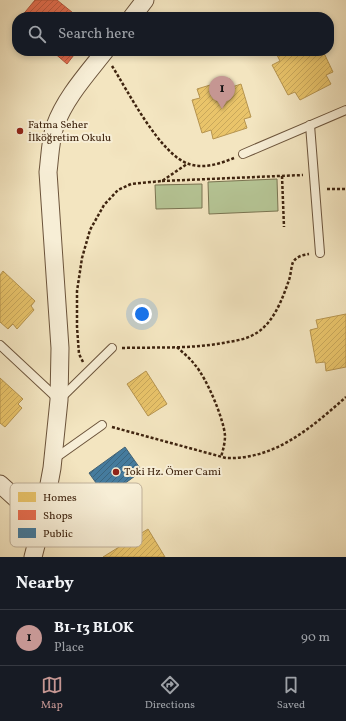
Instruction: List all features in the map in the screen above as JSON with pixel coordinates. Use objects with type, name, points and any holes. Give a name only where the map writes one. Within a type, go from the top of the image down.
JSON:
[{"type":"street","points":[[136,12],[145,0]]},
{"type":"street","points":[[48,483],[59,400],[60,348],[48,172],[50,146],[54,127],[61,111],[70,96],[102,56]]},
{"type":"street","points":[[1,488],[10,495]]},
{"type":"street","points":[[33,557],[36,547]]},
{"type":"lane","points":[[243,154],[346,110]]},
{"type":"lane","points":[[310,125],[320,253]]},
{"type":"lane","points":[[0,345],[59,400],[112,348]]},
{"type":"lane","points":[[52,460],[102,425]]},
{"type":"path","points":[[107,56],[150,128],[164,146],[176,157],[187,164],[209,166],[222,163],[243,154]]},
{"type":"path","points":[[162,181],[187,164]]},
{"type":"path","points":[[87,372],[79,354],[77,327],[77,291],[82,258],[90,230],[104,205],[118,190],[131,184],[162,181],[314,174]]},
{"type":"path","points":[[282,176],[284,227]]},
{"type":"path","points":[[315,190],[346,189]]},
{"type":"path","points":[[112,348],[177,348],[213,345],[239,341],[254,335],[266,326],[278,310],[294,262],[299,256],[320,253]]},
{"type":"path","points":[[177,348],[195,365],[208,385],[225,435],[221,457]]},
{"type":"path","points":[[102,425],[221,457],[233,459],[245,458],[270,451],[282,445],[306,430],[346,397]]},
{"type":"green space","points":[[277,179],[278,211],[209,214],[208,182]]},
{"type":"green space","points":[[202,184],[202,208],[156,209],[155,185]]},
{"type":"building: Homes","points":[[278,56],[325,56],[333,72],[326,75],[331,84],[300,100],[295,92],[288,95],[272,65],[280,61]]},
{"type":"building: Homes","points":[[230,79],[232,87],[241,84],[251,117],[244,119],[247,128],[213,139],[211,130],[202,133],[192,100],[200,98],[197,89]]},
{"type":"building: Homes","points":[[3,271],[35,301],[31,306],[34,310],[17,329],[13,324],[8,329],[0,322],[0,275]]},
{"type":"building: Homes","points":[[346,314],[346,367],[326,371],[325,362],[316,363],[310,330],[318,328],[316,320]]},
{"type":"building: Homes","points":[[146,371],[167,404],[148,416],[127,384]]},
{"type":"building: Homes","points":[[0,378],[23,399],[18,404],[22,408],[5,427],[0,423]]},
{"type":"building: Homes","points":[[148,529],[165,557],[103,557],[119,547],[142,547],[142,533]]},
{"type":"building: Shops","points":[[35,0],[57,0],[72,12],[25,12]]},
{"type":"building: Shops","points":[[58,56],[73,56],[67,64]]},
{"type":"building: Public","name":"Toki Hz. Ömer Cami","points":[[125,447],[142,471],[125,483],[96,483],[89,473]]},
{"type":"place","name":"B1-13 BLOK","points":[[222,109]]},
{"type":"place","name":"Fatma Seher İlköğretim Okulu","points":[[20,131]]},
{"type":"place","name":"Toki Hz. Ömer Cami","points":[[116,472]]}]
